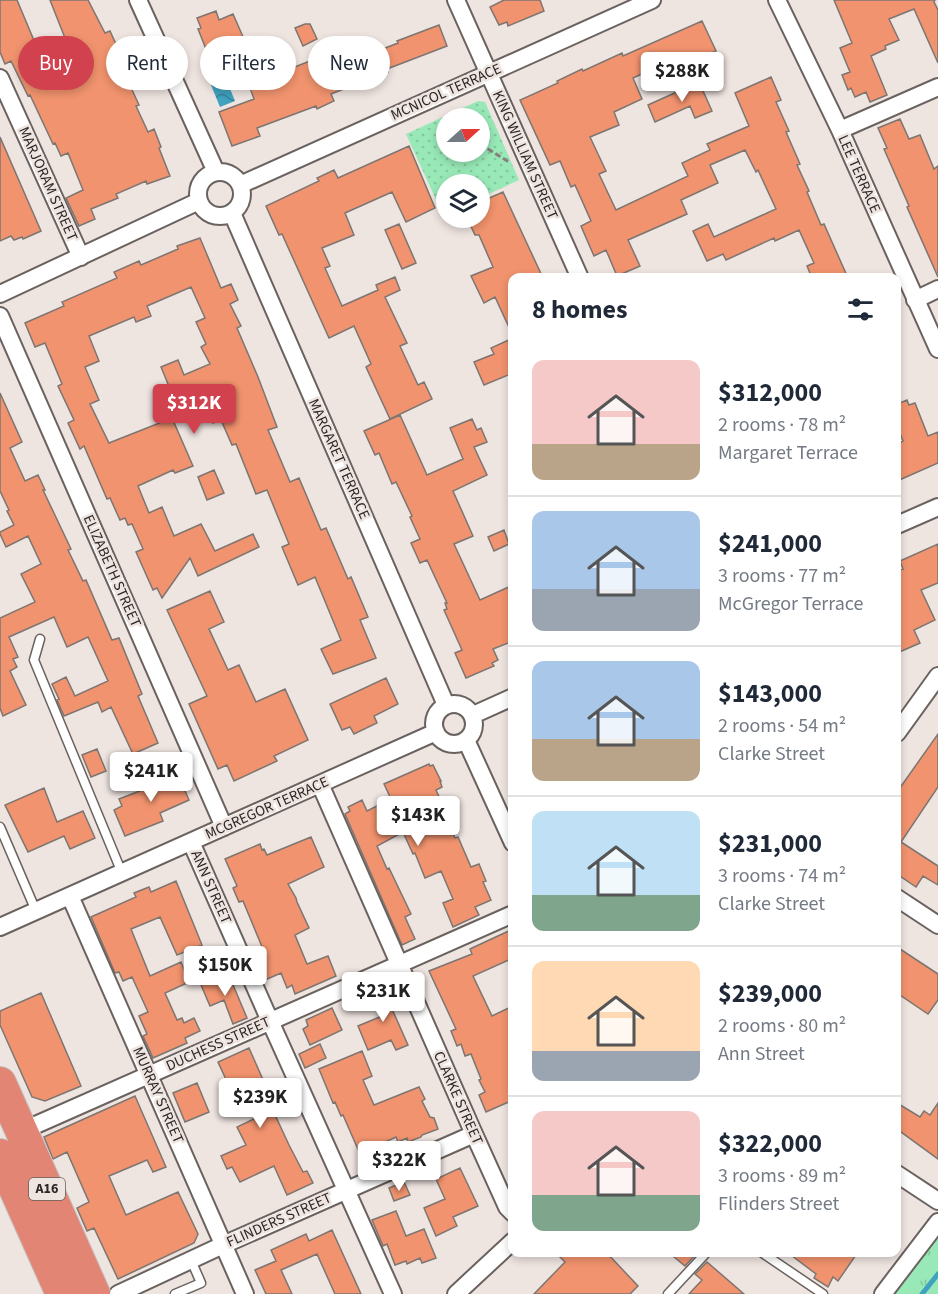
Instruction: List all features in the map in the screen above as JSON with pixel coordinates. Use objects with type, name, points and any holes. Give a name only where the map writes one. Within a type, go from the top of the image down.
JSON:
[{"type":"highway","name":"A16","points":[[0,1083],[94,1294]]},
{"type":"highway","name":"A16","points":[[0,1155],[62,1294]]},
{"type":"street","points":[[138,0],[216,172]]},
{"type":"street","name":"KING WILLIAM STREET","points":[[456,0],[577,273]]},
{"type":"street","name":"MCNICOL TERRACE","points":[[240,185],[652,0]]},
{"type":"street","name":"LEE TERRACE","points":[[777,0],[840,130],[938,349]]},
{"type":"street","name":"MARJORAM STREET","points":[[0,78],[81,257]]},
{"type":"street","points":[[840,130],[938,87]]},
{"type":"street","points":[[216,172],[234,176],[240,185],[243,194],[237,208],[232,213],[217,216],[204,208],[200,201],[198,194],[203,180],[216,172]]},
{"type":"street","points":[[0,294],[200,201]]},
{"type":"street","name":"MARGARET TERRACE","points":[[232,213],[446,705]]},
{"type":"street","points":[[915,300],[938,289]]},
{"type":"street","name":"ELIZABETH STREET","points":[[0,315],[224,827]]},
{"type":"street","points":[[901,523],[938,507]]},
{"type":"street","points":[[901,728],[938,676]]},
{"type":"street","points":[[472,715],[508,699]]},
{"type":"street","points":[[452,703],[464,706],[472,715],[474,729],[466,740],[452,744],[440,738],[436,732],[434,720],[440,709],[446,705],[452,703]]},
{"type":"street","name":"MCGREGOR TERRACE","points":[[0,927],[436,732]]},
{"type":"street","points":[[466,740],[508,832]]},
{"type":"street","name":"CLARKE STREET","points":[[320,784],[508,1207]]},
{"type":"street","name":"ANN STREET","points":[[191,842],[393,1294]]},
{"type":"street","name":"MURRAY STREET","points":[[70,896],[245,1294]]},
{"type":"street","points":[[901,901],[938,925]]},
{"type":"street","name":"DUCHESS STREET","points":[[22,1131],[508,916]]},
{"type":"street","name":"FLINDERS STREET","points":[[118,1294],[143,1287],[223,1245],[474,1134]]},
{"type":"street","points":[[901,1177],[938,1201]]},
{"type":"street","points":[[883,1294],[938,1222]]},
{"type":"street","points":[[456,1294],[508,1246]]},
{"type":"lane","points":[[40,639],[34,660],[122,873]]},
{"type":"lane","points":[[0,827],[36,911]]},
{"type":"lane","points":[[668,1294],[702,1257]]},
{"type":"lane","points":[[768,1257],[823,1294]]},
{"type":"lane","points":[[175,1294],[201,1283],[191,1260]]},
{"type":"path","points":[[490,150],[512,164]]},
{"type":"green space","points":[[478,101],[485,102],[488,108],[463,108]]},
{"type":"green space","points":[[490,113],[519,180],[490,193],[490,174],[436,174],[436,200],[406,134],[436,120],[436,162],[490,162]]},
{"type":"green space","points":[[938,1236],[938,1294],[893,1294]]},
{"type":"water","points":[[213,90],[230,90],[235,101],[220,107]]},
{"type":"building","points":[[0,0],[17,0],[32,36],[18,36],[18,75],[11,61],[5,64],[0,52]]},
{"type":"building","points":[[50,0],[88,0],[105,33],[110,31],[112,36],[106,36],[106,90],[132,90],[139,105],[136,106],[148,132],[154,129],[170,176],[147,184],[146,181],[116,194],[118,198],[91,209],[95,219],[79,226],[66,198],[83,190],[68,153],[61,156],[30,95],[28,96],[25,90],[94,90],[94,36],[64,36]]},
{"type":"building","points":[[504,0],[540,0],[544,11],[508,26],[507,22],[499,25],[490,7]]},
{"type":"building","points":[[834,0],[935,0],[938,10],[938,63],[914,9],[889,19],[899,40],[871,56],[887,95],[870,102],[866,92],[855,97],[851,88],[848,90],[842,75],[850,72],[840,48],[852,43]]},
{"type":"building","points":[[216,11],[219,20],[233,14],[243,36],[201,36],[198,29],[201,28],[197,18]]},
{"type":"building","points":[[702,21],[716,51],[682,67],[678,58],[633,78],[642,99],[614,112],[619,125],[590,137],[606,171],[599,174],[616,210],[688,176],[682,163],[710,150],[707,144],[749,126],[735,93],[771,77],[781,100],[776,102],[789,131],[786,132],[800,164],[797,165],[809,191],[807,192],[846,273],[810,273],[807,266],[814,263],[799,230],[775,241],[774,238],[726,260],[723,254],[707,261],[693,231],[708,224],[714,237],[776,209],[758,170],[756,172],[745,150],[710,165],[718,183],[681,200],[687,214],[628,240],[640,266],[624,273],[616,273],[606,250],[594,256],[581,226],[591,221],[575,185],[571,187],[560,161],[550,165],[520,100],[582,69],[583,71],[622,53],[623,56]]},
{"type":"building","points":[[310,24],[316,36],[308,36],[308,44],[303,46],[295,28]]},
{"type":"building","points":[[439,25],[447,46],[390,68],[390,46],[398,43],[397,41]]},
{"type":"building","points":[[308,62],[308,90],[341,90],[331,94],[334,101],[317,109],[316,106],[257,128],[260,136],[232,146],[219,112],[254,99],[251,90],[296,90],[296,66]]},
{"type":"building","points":[[699,82],[712,111],[695,118],[690,106],[655,122],[648,105]]},
{"type":"building","points":[[900,119],[909,139],[920,135],[934,169],[938,166],[938,277],[907,207],[909,206],[884,149],[887,148],[878,128]]},
{"type":"building","points":[[0,137],[41,231],[23,239],[22,237],[14,240],[11,236],[0,241]]},
{"type":"building","points":[[409,146],[435,208],[406,222],[392,192],[345,213],[354,235],[322,248],[330,266],[325,268],[342,306],[378,290],[376,285],[395,277],[400,290],[385,297],[407,343],[400,346],[418,385],[424,382],[432,399],[390,419],[366,367],[371,364],[354,326],[329,338],[282,234],[279,235],[266,206],[319,181],[317,178],[334,170],[338,178]]},
{"type":"building","points":[[503,192],[541,273],[508,273],[508,325],[495,297],[484,303],[471,276],[493,267],[479,235],[475,235],[472,228],[490,228],[490,198]]},
{"type":"building","points":[[399,224],[416,263],[402,269],[385,230]]},
{"type":"building","points":[[200,238],[221,288],[231,284],[238,300],[230,304],[241,326],[237,328],[277,427],[268,430],[290,482],[299,478],[321,530],[326,528],[348,579],[351,577],[368,617],[360,620],[376,658],[333,674],[321,649],[341,640],[315,577],[298,585],[282,547],[289,544],[267,490],[256,494],[236,444],[232,445],[221,420],[213,423],[202,396],[177,406],[161,367],[178,360],[184,375],[210,364],[201,347],[206,344],[196,322],[205,318],[191,287],[147,306],[151,316],[136,322],[134,317],[89,336],[99,361],[85,367],[99,400],[90,404],[109,443],[172,418],[193,466],[175,473],[173,470],[138,486],[149,513],[162,507],[174,536],[201,524],[215,551],[253,534],[259,547],[198,576],[190,558],[162,598],[157,588],[153,590],[136,552],[143,549],[132,524],[128,525],[125,518],[120,520],[110,498],[107,499],[84,446],[80,449],[68,423],[74,420],[58,386],[62,384],[45,343],[35,347],[25,323],[64,306],[62,302],[117,278],[114,272],[139,261],[141,265],[178,249],[177,246]]},
{"type":"building","points":[[508,340],[508,375],[484,385],[474,362],[494,354],[491,348]]},
{"type":"building","points":[[0,393],[22,442],[10,448],[25,481],[38,475],[71,549],[68,550],[83,581],[86,580],[112,640],[119,638],[142,694],[138,696],[158,743],[133,754],[111,707],[102,712],[98,702],[64,716],[52,684],[66,677],[75,696],[108,681],[88,637],[67,647],[54,617],[9,637],[18,657],[13,659],[17,667],[10,671],[26,705],[3,716],[0,708],[0,618],[35,602],[21,574],[41,564],[28,536],[6,547],[0,534],[14,525],[0,491]]},
{"type":"building","points":[[907,400],[909,405],[915,403],[928,436],[938,432],[938,463],[901,479],[901,442],[903,441],[901,402]]},
{"type":"building","points":[[400,415],[427,475],[463,459],[450,428],[472,419],[477,430],[481,428],[487,442],[474,447],[487,475],[453,491],[473,536],[454,544],[480,600],[508,587],[508,643],[493,649],[498,660],[492,663],[494,666],[466,678],[455,653],[462,650],[444,610],[447,609],[445,603],[447,603],[427,560],[420,563],[411,543],[420,539],[410,517],[412,516],[396,482],[392,484],[379,453],[375,455],[364,431]]},
{"type":"building","points":[[214,470],[224,493],[207,500],[198,477]]},
{"type":"building","points":[[504,530],[508,544],[494,551],[488,537]]},
{"type":"building","points":[[938,544],[938,583],[921,590],[935,620],[914,630],[920,643],[901,651],[901,570],[903,569],[901,561]]},
{"type":"building","points":[[210,591],[224,622],[209,629],[228,670],[239,665],[256,702],[285,689],[308,740],[274,756],[277,761],[234,781],[227,765],[218,769],[189,704],[207,696],[167,610]]},
{"type":"building","points":[[386,678],[398,704],[374,716],[377,723],[354,734],[350,727],[342,730],[330,704]]},
{"type":"building","points":[[938,734],[938,787],[901,842],[901,786]]},
{"type":"building","points":[[97,749],[106,771],[91,777],[82,755]]},
{"type":"building","points":[[429,764],[433,765],[441,781],[442,787],[436,790],[455,838],[458,837],[471,867],[479,864],[486,881],[483,882],[491,900],[475,907],[479,915],[453,927],[443,903],[453,899],[441,871],[425,878],[403,832],[377,846],[411,914],[405,917],[415,939],[402,945],[345,814],[350,811],[348,807],[362,800],[367,811],[391,799],[384,784]]},
{"type":"building","points":[[175,768],[189,800],[160,813],[163,821],[125,836],[114,810],[122,806],[119,799],[155,785],[152,778]]},
{"type":"building","points":[[44,788],[57,822],[83,811],[95,838],[70,849],[64,836],[28,852],[5,805]]},
{"type":"building","points":[[311,837],[324,867],[288,884],[309,928],[295,935],[307,964],[328,956],[336,976],[295,994],[292,985],[287,988],[281,973],[265,980],[255,958],[265,954],[243,901],[239,902],[233,888],[237,886],[225,859],[260,844],[267,855]]},
{"type":"building","points":[[901,842],[938,866],[938,885],[923,876],[916,887],[901,877]]},
{"type":"building","points":[[176,881],[202,945],[177,955],[160,917],[131,929],[150,976],[181,962],[189,982],[165,993],[177,1020],[182,1018],[184,1023],[194,1018],[200,1031],[185,1038],[187,1043],[153,1058],[143,1036],[147,1034],[139,1016],[148,1012],[132,977],[123,981],[119,972],[115,973],[91,917],[136,897],[134,893],[149,887],[151,892]]},
{"type":"building","points":[[508,931],[508,960],[473,976],[492,1016],[508,1008],[508,1102],[486,1112],[479,1095],[485,1092],[471,1054],[465,1056],[461,1044],[457,1046],[451,1031],[456,1029],[429,971],[472,954],[470,949]]},
{"type":"building","points":[[901,950],[938,974],[938,1000],[928,1014],[901,996]]},
{"type":"building","points":[[228,973],[247,1018],[233,1024],[224,1000],[210,1006],[201,985]]},
{"type":"building","points":[[385,982],[396,1007],[392,1009],[408,1045],[396,1050],[391,1040],[368,1050],[358,1026],[382,1016],[379,1010],[382,1009],[373,987]]},
{"type":"building","points":[[41,993],[81,1086],[45,1101],[32,1097],[0,1025],[0,1011]]},
{"type":"building","points":[[332,1008],[342,1030],[310,1045],[303,1029],[308,1026],[306,1020]]},
{"type":"building","points":[[320,1044],[326,1058],[305,1068],[299,1054]]},
{"type":"building","points":[[249,1048],[268,1091],[265,1093],[289,1145],[303,1172],[307,1171],[313,1183],[287,1195],[274,1166],[240,1182],[232,1167],[227,1169],[221,1156],[246,1145],[237,1127],[256,1118],[245,1094],[235,1099],[218,1062]]},
{"type":"building","points":[[362,1051],[372,1076],[363,1080],[374,1105],[419,1087],[425,1099],[422,1101],[430,1117],[434,1118],[438,1129],[408,1142],[407,1138],[398,1142],[396,1137],[360,1154],[343,1115],[341,1116],[335,1102],[333,1103],[319,1069]]},
{"type":"building","points":[[197,1083],[209,1112],[185,1122],[173,1093]]},
{"type":"building","points":[[135,1096],[166,1167],[153,1172],[147,1160],[109,1176],[126,1215],[178,1192],[198,1234],[194,1243],[118,1279],[94,1228],[87,1231],[77,1208],[89,1202],[67,1152],[53,1159],[44,1137]]},
{"type":"building","points":[[938,1103],[938,1159],[901,1132],[901,1105],[920,1117],[924,1111],[930,1115]]},
{"type":"building","points":[[460,1168],[478,1206],[453,1217],[457,1226],[436,1236],[424,1208],[445,1199],[436,1179]]},
{"type":"building","points":[[404,1182],[410,1195],[394,1201],[389,1188]]},
{"type":"building","points":[[396,1211],[406,1236],[424,1229],[436,1258],[422,1263],[420,1258],[407,1264],[406,1261],[395,1265],[387,1244],[383,1246],[372,1220]]},
{"type":"building","points":[[332,1230],[361,1294],[335,1294],[317,1254],[281,1270],[292,1294],[266,1294],[255,1270],[276,1261],[271,1250],[306,1234],[309,1241]]},
{"type":"building","points":[[560,1257],[611,1257],[638,1286],[630,1294],[534,1294],[565,1262]]},
{"type":"building","points":[[674,1257],[693,1257],[685,1266]]},
{"type":"building","points":[[794,1257],[855,1257],[838,1281],[833,1277],[828,1287],[814,1278],[816,1274]]},
{"type":"building","points":[[707,1262],[744,1294],[689,1294],[702,1280],[695,1274]]},
{"type":"waterway","points":[[922,1294],[938,1274]]}]
